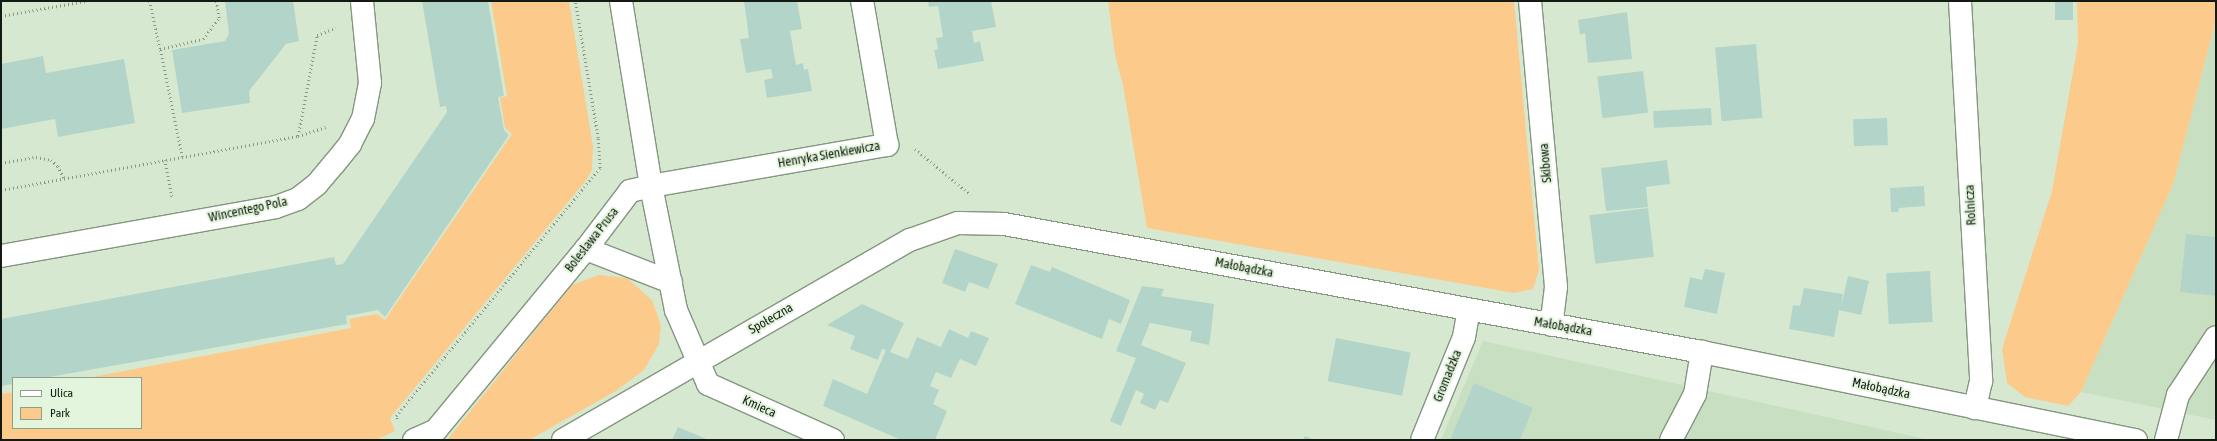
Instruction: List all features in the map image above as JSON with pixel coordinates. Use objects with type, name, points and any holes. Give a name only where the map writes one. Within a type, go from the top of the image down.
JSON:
[{"type":"street","points":[[621,1],[651,186]]},
{"type":"street","name":"Henryka Sienkiewicza","points":[[651,186],[887,145],[862,1]]},
{"type":"street","name":"Skibowa","points":[[1530,1],[1556,287],[1551,325]]},
{"type":"street","name":"Rolnicza","points":[[1960,1],[1981,381],[1976,408]]},
{"type":"street","name":"Wincentego Pola","points":[[1,256],[276,207],[298,199],[317,184],[334,164],[350,144],[364,119],[370,83],[364,8]]},
{"type":"street","name":"Bolesława Prusa","points":[[414,440],[436,430],[586,249],[630,191],[651,186]]},
{"type":"street","name":"Kmieca","points":[[651,186],[676,310],[708,384],[833,440]]},
{"type":"street","name":"Społeczna","points":[[562,440],[910,240],[958,223],[987,224]]},
{"type":"street","name":"Małobądzka","points":[[987,224],[1004,224],[1702,352],[2136,440]]},
{"type":"street","points":[[586,249],[671,282]]},
{"type":"street","name":"Gromadzka","points":[[1422,440],[1464,337],[1469,310]]},
{"type":"street","points":[[2166,440],[2178,395],[2216,337]]},
{"type":"street","points":[[1671,440],[1695,394],[1702,352]]},
{"type":"path","points":[[1,16],[86,1]]},
{"type":"path","points":[[150,1],[182,157]]},
{"type":"path","points":[[160,48],[203,40],[219,18],[216,1]]},
{"type":"path","points":[[398,422],[396,416],[600,168],[598,138],[575,1]]},
{"type":"path","points":[[1,190],[298,136],[317,36],[364,8]]},
{"type":"path","points":[[887,145],[915,149],[982,203],[987,224]]},
{"type":"path","points":[[1,163],[36,157],[51,160],[58,166],[64,178]]},
{"type":"path","points":[[165,160],[171,195]]},
{"type":"shaded area","points":[[2216,19],[2216,420],[2081,392],[2174,182]]},
{"type":"shaded area","points":[[1483,341],[1930,440],[1441,440]]},
{"type":"green space","points":[[491,1],[569,1],[593,146],[592,170],[587,179],[390,418],[395,431],[376,440],[1,440],[1,394],[12,392],[12,429],[142,429],[142,377],[92,377],[351,328],[349,319],[377,314],[385,320],[512,134],[505,128],[500,98],[507,96]]},
{"type":"green space","points":[[1108,1],[1514,1],[1539,270],[1533,289],[1514,293],[1147,228],[1123,85],[1115,55]]},
{"type":"green space","points":[[2077,1],[2216,1],[2216,19],[2174,182],[2081,392],[2068,406],[2025,397],[2007,383],[2002,349],[2052,191],[2078,43]]},
{"type":"green space","points":[[599,275],[627,278],[652,300],[661,325],[659,344],[644,370],[616,391],[529,440],[447,440],[572,285]]},
{"type":"building","points":[[225,1],[293,1],[299,41],[286,44],[249,91],[250,103],[182,113],[172,50],[225,41],[229,34]]},
{"type":"building","points":[[422,1],[488,1],[504,96],[498,97],[504,130],[509,135],[385,317],[378,310],[346,316],[347,324],[50,377],[12,377],[12,384],[1,386],[1,319],[334,257],[336,265],[343,264],[447,112],[446,106],[440,107]]},
{"type":"building","points":[[744,1],[797,1],[802,29],[790,31],[796,65],[803,63],[804,70],[808,69],[812,91],[767,98],[764,80],[773,78],[771,69],[746,73],[740,39],[749,38]]},
{"type":"building","points":[[928,1],[991,1],[996,27],[972,31],[974,43],[980,41],[984,61],[938,69],[934,50],[938,49],[936,38],[943,37],[938,6],[929,7]]},
{"type":"building","points":[[2055,1],[2073,1],[2073,20],[2055,20]]},
{"type":"building","points":[[1627,12],[1632,59],[1588,63],[1585,33],[1580,35],[1578,20]]},
{"type":"building","points":[[1756,44],[1762,118],[1722,121],[1715,48]]},
{"type":"building","points":[[43,56],[46,73],[124,59],[135,123],[58,137],[55,119],[1,129],[1,64]]},
{"type":"building","points":[[1643,71],[1648,113],[1602,118],[1597,77]]},
{"type":"building","points":[[1711,108],[1712,125],[1654,128],[1653,111]]},
{"type":"building","points":[[1887,118],[1888,145],[1854,146],[1853,119]]},
{"type":"building","points":[[1667,160],[1670,184],[1646,187],[1648,207],[1606,211],[1601,168]]},
{"type":"building","points":[[1924,186],[1925,206],[1899,208],[1898,212],[1891,212],[1890,188]]},
{"type":"building","points":[[1648,208],[1654,257],[1595,264],[1589,215]]},
{"type":"building","points":[[2186,234],[2216,237],[2216,296],[2180,292]]},
{"type":"building","points":[[955,249],[998,264],[988,289],[969,282],[965,292],[942,283]]},
{"type":"building","points":[[1031,265],[1050,272],[1052,267],[1130,300],[1121,324],[1109,319],[1102,339],[1015,304]]},
{"type":"building","points":[[1705,269],[1725,273],[1717,314],[1684,307],[1690,277],[1702,280]]},
{"type":"building","points":[[1930,271],[1933,322],[1889,324],[1886,273]]},
{"type":"building","points":[[1848,276],[1869,281],[1861,315],[1839,310],[1834,337],[1789,329],[1793,305],[1800,306],[1804,288],[1843,294],[1841,307]]},
{"type":"building","points":[[1142,286],[1164,289],[1161,296],[1214,304],[1211,332],[1209,345],[1190,341],[1192,331],[1150,323],[1141,345],[1186,363],[1168,403],[1160,400],[1155,410],[1140,403],[1144,394],[1136,390],[1121,426],[1110,421],[1136,358],[1116,351]]},
{"type":"building","points":[[862,304],[904,323],[890,352],[908,359],[917,337],[941,347],[949,329],[968,338],[971,331],[989,338],[976,366],[960,359],[951,378],[936,372],[930,386],[939,390],[933,404],[947,411],[935,440],[901,440],[823,406],[833,379],[867,394],[886,350],[882,349],[878,360],[850,349],[855,336],[827,325]]},
{"type":"building","points":[[1336,338],[1411,353],[1402,396],[1328,381]]},
{"type":"building","points":[[1474,383],[1533,408],[1520,440],[1450,440]]},
{"type":"building","points":[[678,427],[709,440],[672,440]]},
{"type":"building","points":[[1305,436],[1315,440],[1303,440]]}]
